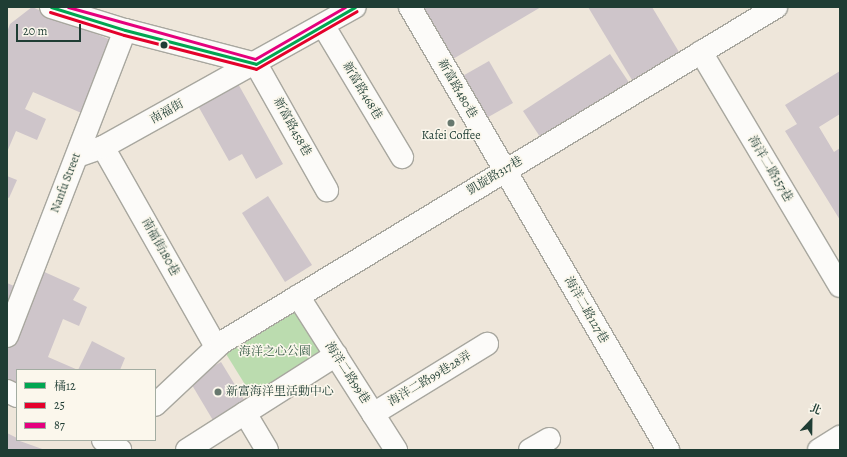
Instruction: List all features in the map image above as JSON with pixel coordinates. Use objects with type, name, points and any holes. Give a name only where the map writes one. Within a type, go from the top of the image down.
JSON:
[{"type":"street","points":[[51,7],[126,30],[256,64]]},
{"type":"street","name":"新富路480巷","points":[[410,7],[504,170]]},
{"type":"street","name":"凱旋路317巷","points":[[156,404],[216,347],[504,170],[776,7]]},
{"type":"street","name":"南福街","points":[[77,156],[103,147],[256,64],[323,26],[350,8]]},
{"type":"street","name":"新富路468巷","points":[[323,26],[402,157]]},
{"type":"street","name":"Nanfu Street","points":[[7,336],[126,30]]},
{"type":"street","name":"海洋二路157巷","points":[[701,52],[840,286]]},
{"type":"street","name":"新富路458巷","points":[[256,64],[327,190]]},
{"type":"street","name":"南福街180巷","points":[[103,147],[216,347]]},
{"type":"street","name":"海洋二路127巷","points":[[504,170],[668,450]]},
{"type":"street","name":"海洋二路99巷","points":[[298,296],[396,450]]},
{"type":"street","name":"海洋二路99巷28弄","points":[[373,414],[487,344]]},
{"type":"street","points":[[187,450],[336,355]]},
{"type":"street","points":[[7,391],[16,396]]},
{"type":"street","points":[[245,413],[267,450]]},
{"type":"street","points":[[819,450],[840,438]]},
{"type":"street","points":[[530,450],[549,439]]},
{"type":"street","points":[[105,441],[121,450],[128,441]]},
{"type":"green space","name":"海洋之心公園","points":[[295,305],[326,354],[254,399],[223,349]]},
{"type":"building","points":[[32,7],[118,43],[86,115],[33,92],[25,109],[46,119],[37,140],[16,131],[7,152],[7,32],[10,24]]},
{"type":"building","points":[[425,7],[541,7],[453,59],[422,9]]},
{"type":"building","points":[[588,7],[652,7],[679,52],[632,80]]},
{"type":"building","points":[[610,54],[630,84],[542,140],[523,111]]},
{"type":"building","points":[[489,61],[513,103],[483,120],[459,78]]},
{"type":"building","points":[[840,71],[840,114],[819,127],[834,152],[840,148],[840,220],[785,131],[797,124],[785,105]]},
{"type":"building","points":[[237,82],[283,164],[256,179],[242,154],[229,161],[197,104]]},
{"type":"building","points":[[7,176],[17,180],[9,198],[7,197]]},
{"type":"building","points":[[268,196],[312,265],[285,282],[242,213]]},
{"type":"building","points":[[40,270],[80,288],[73,300],[87,307],[79,326],[63,319],[48,357],[76,369],[16,369],[16,386],[7,379],[7,344]]},
{"type":"building","points":[[7,283],[14,286],[7,302]]},
{"type":"building","points":[[92,341],[125,358],[120,369],[78,369]]},
{"type":"building","name":"新富海洋里活動中心","points":[[221,362],[246,403],[214,422],[189,380]]},
{"type":"building","points":[[7,433],[16,438],[16,441],[45,450],[7,450]]},
{"type":"transit line","name":"橘12","points":[[51,7],[125,30],[256,64],[355,7]]},
{"type":"transit line","name":"87","points":[[68,7],[255,59],[345,7]]},
{"type":"transit line","name":"25","points":[[50,12],[124,35],[256,69],[357,11]]},
{"type":"place","name":"Kafei Coffee","points":[[451,123]]},
{"type":"place","name":"新富海洋里活動中心","points":[[218,392]]}]
